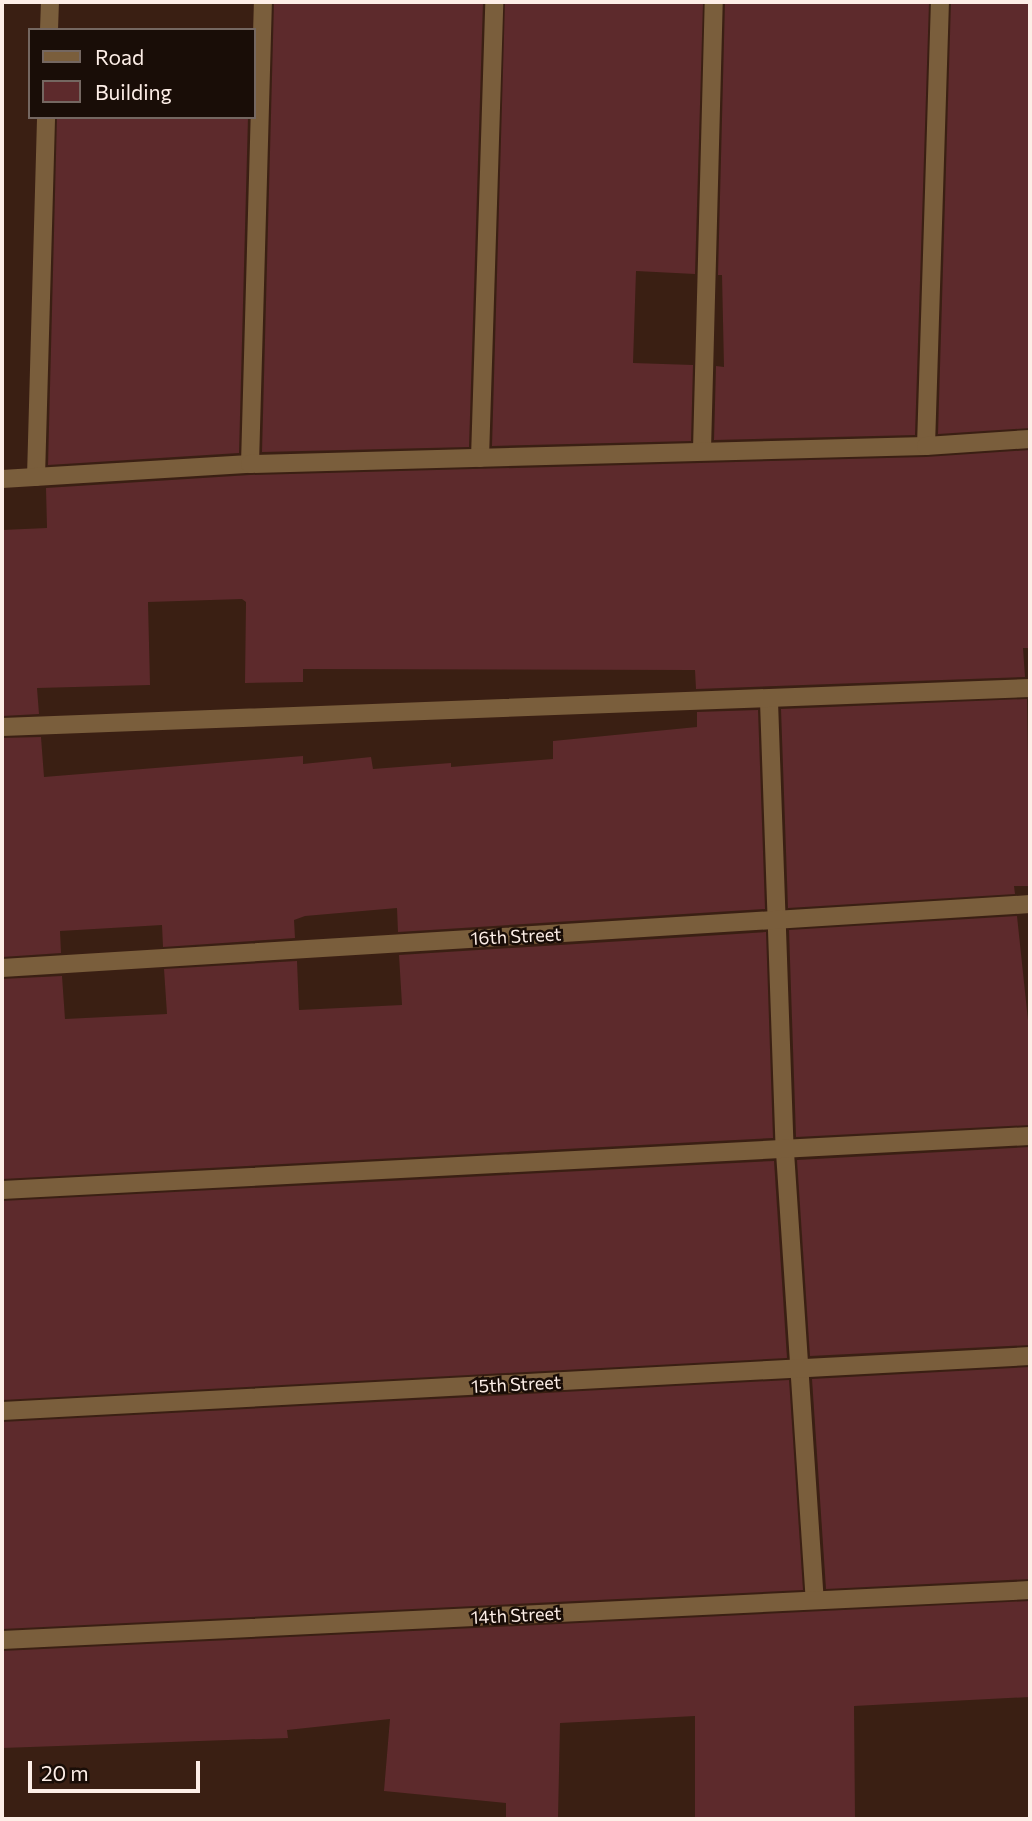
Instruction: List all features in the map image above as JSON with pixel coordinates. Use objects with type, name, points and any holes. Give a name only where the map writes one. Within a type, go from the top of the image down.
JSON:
[{"type":"street","points":[[49,28],[50,2]]},
{"type":"street","points":[[250,464],[264,2]]},
{"type":"street","points":[[480,458],[494,2]]},
{"type":"street","points":[[702,450],[714,2]]},
{"type":"street","points":[[926,446],[940,2]]},
{"type":"street","points":[[36,478],[46,119]]},
{"type":"street","points":[[2,479],[250,464],[926,446],[1030,439]]},
{"type":"street","points":[[2,727],[769,701],[1030,688]]},
{"type":"street","points":[[769,701],[785,1152],[797,1368],[815,1600]]},
{"type":"street","name":"16th Street","points":[[2,968],[1030,904]]},
{"type":"street","points":[[2,1190],[785,1152],[1030,1136]]},
{"type":"street","name":"15th Street","points":[[2,1411],[1030,1356]]},
{"type":"street","name":"14th Street","points":[[2,1640],[1030,1590]]},
{"type":"building","points":[[274,2],[483,2],[469,447],[262,452]]},
{"type":"building","points":[[505,2],[703,2],[695,274],[636,271],[633,363],[693,365],[691,441],[492,446]]},
{"type":"building","points":[[725,2],[929,2],[915,435],[714,440],[716,366],[724,367],[722,275],[718,275]]},
{"type":"building","points":[[951,2],[1030,2],[1030,428],[938,434]]},
{"type":"building","points":[[57,119],[248,119],[239,453],[48,465]]},
{"type":"building","points":[[1030,450],[1030,648],[1023,648],[1025,677],[696,689],[695,670],[303,669],[303,682],[245,683],[246,602],[242,599],[148,602],[150,685],[37,688],[39,714],[2,716],[2,530],[47,528],[46,488],[250,475],[926,457]]},
{"type":"building","points":[[1027,699],[1030,886],[1014,886],[1015,894],[788,908],[781,709]]},
{"type":"building","points":[[758,710],[765,909],[398,932],[397,908],[305,916],[294,920],[295,938],[163,947],[162,925],[60,931],[61,953],[2,957],[2,738],[41,737],[44,777],[303,756],[303,764],[371,757],[373,769],[451,763],[451,767],[553,759],[553,741],[697,727],[697,712]]},
{"type":"building","points":[[1017,916],[1030,1039],[1030,1125],[796,1137],[789,930]]},
{"type":"building","points":[[766,932],[773,1138],[2,1179],[2,979],[62,976],[65,1019],[167,1014],[164,969],[297,961],[299,1010],[402,1005],[399,955]]},
{"type":"building","points":[[1030,1147],[1030,1345],[810,1356],[797,1160]]},
{"type":"building","points":[[774,1161],[787,1358],[2,1400],[2,1201]]},
{"type":"building","points":[[1030,1367],[1030,1579],[826,1589],[812,1379]]},
{"type":"building","points":[[789,1380],[803,1590],[2,1629],[2,1422]]},
{"type":"building","points":[[1030,1601],[1030,1697],[854,1706],[855,1819],[695,1819],[695,1716],[560,1723],[558,1818],[506,1818],[506,1803],[384,1791],[390,1719],[287,1730],[288,1738],[2,1748],[2,1651]]}]
